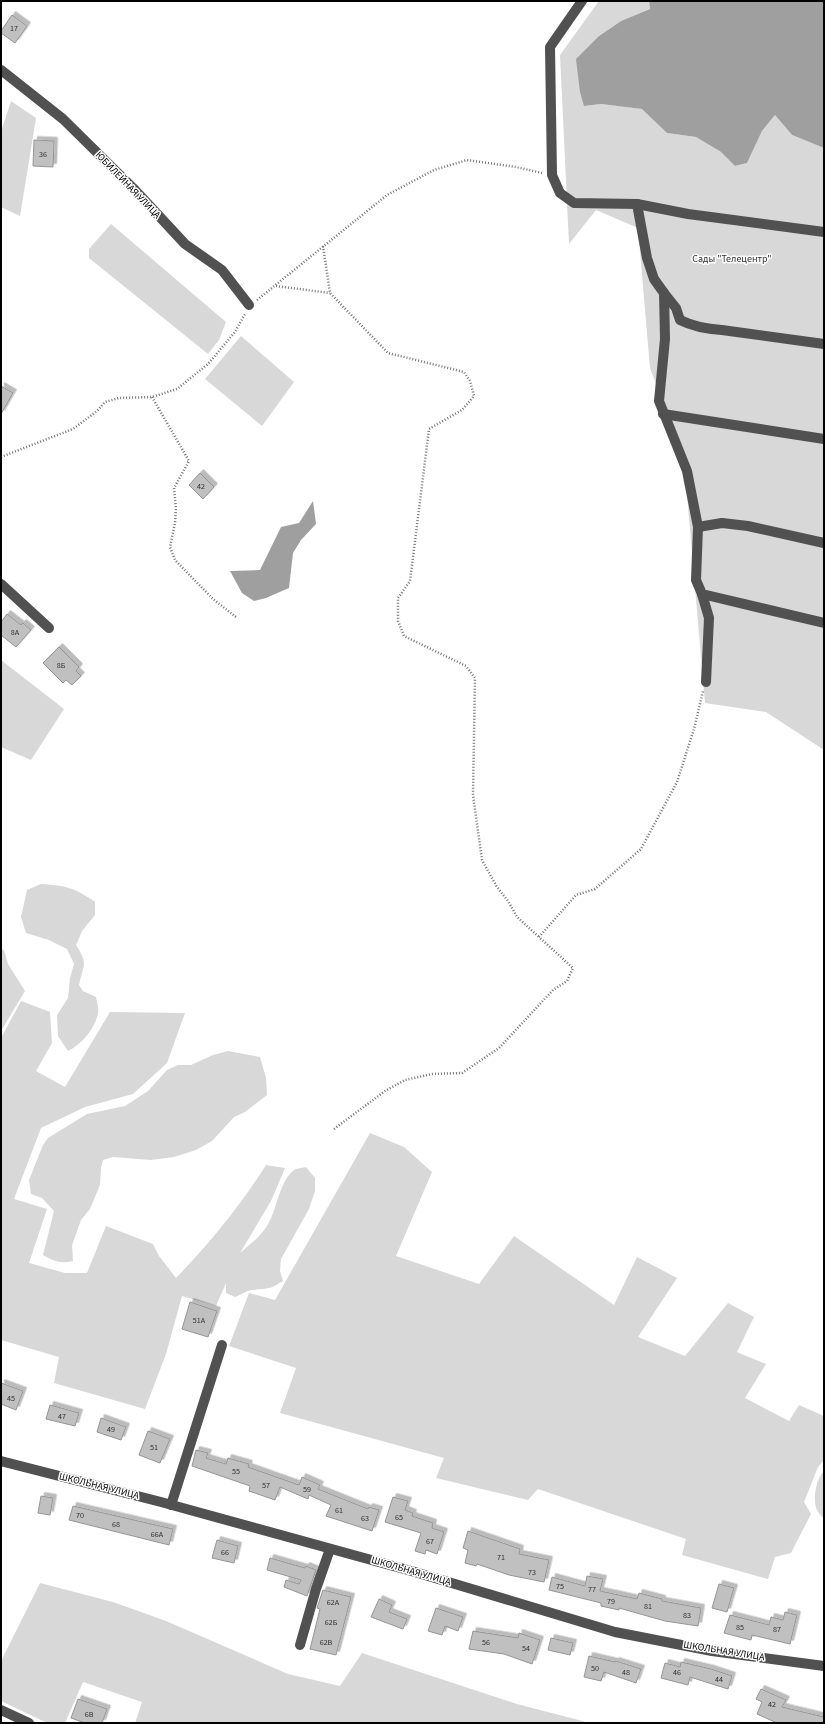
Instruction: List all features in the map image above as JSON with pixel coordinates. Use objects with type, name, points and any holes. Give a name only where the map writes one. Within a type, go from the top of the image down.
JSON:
[{"type":"street","points":[[582,1],[550,47],[552,175],[560,193],[574,203],[637,204],[688,214],[824,232]]},
{"type":"street","name":"ЮБИЛЕЙНАЯ УЛИЦА","points":[[1,70],[63,119],[133,188],[185,244],[222,270],[250,305]]},
{"type":"street","points":[[637,204],[647,258],[654,279],[676,308],[680,320],[690,325],[706,329],[824,344]]},
{"type":"street","points":[[664,293],[665,339],[659,401],[687,470],[698,527],[696,580],[710,618],[706,682]]},
{"type":"street","points":[[663,414],[824,439]]},
{"type":"street","points":[[698,527],[722,524],[748,526],[824,543]]},
{"type":"street","points":[[1,584],[49,628]]},
{"type":"street","points":[[702,594],[824,623]]},
{"type":"street","points":[[171,1505],[222,1345]]},
{"type":"street","name":"ШКОЛЬНАЯ УЛИЦА","points":[[1,1461],[171,1505],[415,1572],[615,1632],[712,1651],[824,1666]]},
{"type":"street","points":[[300,1645],[316,1589],[330,1549]]},
{"type":"street","points":[[1,1710],[29,1723]]},
{"type":"path","points":[[1,457],[73,429],[97,411],[105,402],[119,398],[152,397],[177,388],[208,364],[235,332],[250,305],[387,195],[434,170],[467,160],[516,167],[552,175]]},
{"type":"path","points":[[323,246],[330,293],[388,353],[464,372],[470,381],[474,396],[462,410],[429,429],[410,581],[398,598],[398,621],[404,636],[466,666],[475,678],[473,794],[482,860],[497,887],[508,901],[517,917],[573,968],[567,981],[553,990],[499,1048],[462,1073],[432,1074],[405,1080],[385,1091],[334,1128]]},
{"type":"path","points":[[275,286],[330,293]]},
{"type":"path","points":[[152,397],[189,461],[174,488],[176,509],[175,524],[170,547],[175,560],[213,599],[236,617]]},
{"type":"path","points":[[538,937],[576,895],[595,889],[640,849],[677,782],[694,729],[706,682]]},
{"type":"green space","name":"Сады \"Телецентр\"","points":[[599,1],[649,1],[650,9],[621,21],[599,36],[584,106],[601,104],[643,109],[667,133],[696,137],[721,152],[735,166],[747,163],[762,131],[775,115],[792,135],[824,148],[824,750],[766,712],[705,703],[684,460],[650,368],[638,228],[596,210],[569,244],[560,55]]},
{"type":"green space","points":[[11,101],[36,118],[20,216],[1,207],[1,132]]},
{"type":"green space","points":[[111,224],[226,322],[219,340],[208,354],[89,258],[89,249]]},
{"type":"green space","points":[[241,336],[294,382],[262,426],[205,379]]},
{"type":"green space","points":[[1,660],[64,709],[31,760],[1,747]]},
{"type":"green space","points":[[41,884],[70,888],[95,902],[95,915],[82,931],[76,945],[84,961],[79,985],[83,991],[96,997],[98,1013],[91,1030],[83,1040],[68,1051],[58,1036],[57,1015],[68,998],[70,978],[74,964],[67,949],[49,940],[26,933],[21,917],[27,890]]},
{"type":"green space","points":[[1,949],[4,950],[8,964],[25,991],[1,1031]]},
{"type":"green space","points":[[21,1001],[50,1012],[52,1043],[36,1071],[65,1087],[110,1012],[185,1013],[167,1063],[133,1094],[85,1107],[41,1128],[14,1199],[47,1209],[29,1263],[65,1273],[87,1273],[106,1226],[153,1244],[159,1256],[176,1278],[224,1224],[266,1165],[285,1168],[271,1201],[240,1253],[258,1237],[265,1228],[271,1218],[280,1191],[291,1173],[296,1169],[306,1167],[315,1178],[315,1191],[309,1209],[281,1259],[280,1271],[283,1281],[266,1289],[251,1290],[235,1297],[226,1293],[226,1283],[216,1306],[182,1296],[166,1354],[145,1409],[54,1383],[59,1357],[1,1340],[1,1038]]},
{"type":"green space","points":[[228,1051],[260,1057],[266,1078],[267,1095],[245,1112],[234,1117],[212,1141],[196,1150],[174,1157],[151,1160],[113,1157],[103,1160],[100,1185],[90,1209],[81,1220],[72,1245],[73,1261],[57,1261],[43,1255],[54,1211],[42,1198],[31,1194],[29,1180],[43,1145],[48,1138],[87,1114],[125,1106],[148,1091],[167,1070],[178,1065],[191,1065],[213,1055]]},
{"type":"green space","points":[[370,1133],[404,1147],[432,1172],[396,1256],[479,1284],[514,1236],[614,1305],[637,1257],[677,1278],[638,1337],[685,1356],[728,1303],[754,1317],[737,1352],[766,1364],[745,1398],[789,1421],[799,1405],[824,1416],[824,1460],[818,1467],[804,1502],[811,1514],[791,1553],[775,1557],[768,1579],[682,1555],[686,1539],[538,1489],[528,1500],[436,1478],[444,1458],[280,1413],[296,1368],[229,1346],[249,1293],[275,1300]]},
{"type":"green space","points":[[824,1471],[824,1519],[816,1508],[815,1499],[817,1483]]},
{"type":"green space","points":[[40,1583],[113,1602],[166,1621],[288,1674],[340,1686],[362,1653],[517,1704],[590,1723],[135,1723],[142,1702],[83,1682],[65,1723],[47,1723],[1,1701],[1,1661]]},
{"type":"shaded area","points":[[649,1],[824,1],[824,148],[792,135],[775,115],[762,131],[747,163],[735,166],[721,152],[696,137],[667,133],[642,109],[601,104],[584,106],[580,92],[576,59],[599,36],[621,21],[650,9]]},
{"type":"shaded area","points":[[313,501],[316,524],[301,540],[293,553],[289,588],[266,598],[254,601],[242,593],[230,571],[260,570],[281,527],[299,523]]},
{"type":"building","points":[[12,15],[27,26],[15,43],[1,33]]},
{"type":"building","points":[[34,140],[54,141],[53,167],[33,166]]},
{"type":"building","points":[[1,386],[13,393],[1,414]]},
{"type":"building","points":[[200,473],[214,487],[203,499],[189,485]]},
{"type":"building","points":[[7,614],[21,625],[23,623],[31,630],[16,647],[1,635],[1,622]]},
{"type":"building","points":[[59,647],[79,667],[76,671],[81,676],[72,685],[66,680],[63,683],[43,663]]},
{"type":"building","points":[[190,1302],[217,1311],[208,1337],[182,1329]]},
{"type":"building","points":[[1,1383],[23,1391],[16,1410],[1,1404]]},
{"type":"building","points":[[50,1405],[79,1413],[75,1426],[46,1419]]},
{"type":"building","points":[[101,1418],[126,1427],[121,1440],[97,1432]]},
{"type":"building","points":[[148,1431],[170,1439],[160,1463],[139,1455]]},
{"type":"building","points":[[196,1450],[208,1453],[206,1458],[226,1464],[228,1458],[249,1464],[248,1467],[299,1485],[302,1477],[320,1485],[318,1489],[368,1509],[369,1507],[379,1510],[372,1531],[326,1516],[331,1505],[309,1495],[308,1499],[280,1487],[275,1500],[249,1491],[250,1486],[192,1466]]},
{"type":"building","points":[[41,1496],[53,1498],[50,1515],[38,1513]]},
{"type":"building","points":[[393,1497],[408,1501],[405,1510],[413,1513],[412,1516],[433,1523],[432,1528],[444,1532],[437,1554],[426,1550],[425,1554],[415,1551],[421,1533],[385,1522]]},
{"type":"building","points":[[73,1506],[173,1529],[169,1545],[69,1520]]},
{"type":"building","points":[[468,1531],[520,1549],[519,1554],[549,1560],[544,1582],[509,1575],[477,1564],[476,1566],[465,1563],[468,1550],[463,1548]]},
{"type":"building","points":[[217,1540],[238,1546],[234,1563],[212,1558]]},
{"type":"building","points":[[270,1558],[305,1568],[306,1566],[316,1570],[307,1596],[284,1587],[286,1580],[299,1584],[301,1580],[267,1570]]},
{"type":"building","points":[[587,1576],[603,1579],[600,1591],[637,1599],[639,1593],[662,1599],[662,1601],[701,1608],[698,1626],[665,1621],[619,1608],[619,1610],[601,1606],[601,1603],[549,1590],[552,1577],[585,1586]]},
{"type":"building","points":[[719,1584],[734,1588],[727,1612],[712,1608]]},
{"type":"building","points":[[323,1590],[351,1597],[336,1655],[310,1649],[320,1609],[317,1608]]},
{"type":"building","points":[[379,1599],[392,1605],[389,1612],[407,1619],[403,1629],[371,1617]]},
{"type":"building","points":[[436,1608],[463,1617],[458,1631],[445,1626],[442,1635],[428,1631]]},
{"type":"building","points":[[785,1612],[797,1615],[790,1644],[752,1635],[751,1640],[724,1633],[730,1615],[769,1625],[771,1617],[783,1620]]},
{"type":"building","points":[[473,1631],[518,1638],[519,1633],[540,1640],[532,1664],[504,1654],[469,1649]]},
{"type":"building","points":[[551,1638],[573,1643],[570,1655],[548,1650]]},
{"type":"building","points":[[589,1656],[616,1661],[641,1669],[636,1683],[604,1672],[601,1681],[584,1677]]},
{"type":"building","points":[[681,1662],[732,1676],[728,1689],[690,1677],[688,1685],[661,1678],[665,1663],[680,1667]]},
{"type":"building","points":[[761,1689],[786,1700],[782,1707],[824,1717],[824,1723],[777,1723],[757,1714],[762,1702],[756,1699]]},
{"type":"building","points":[[78,1699],[107,1709],[102,1723],[85,1723],[71,1718]]}]
